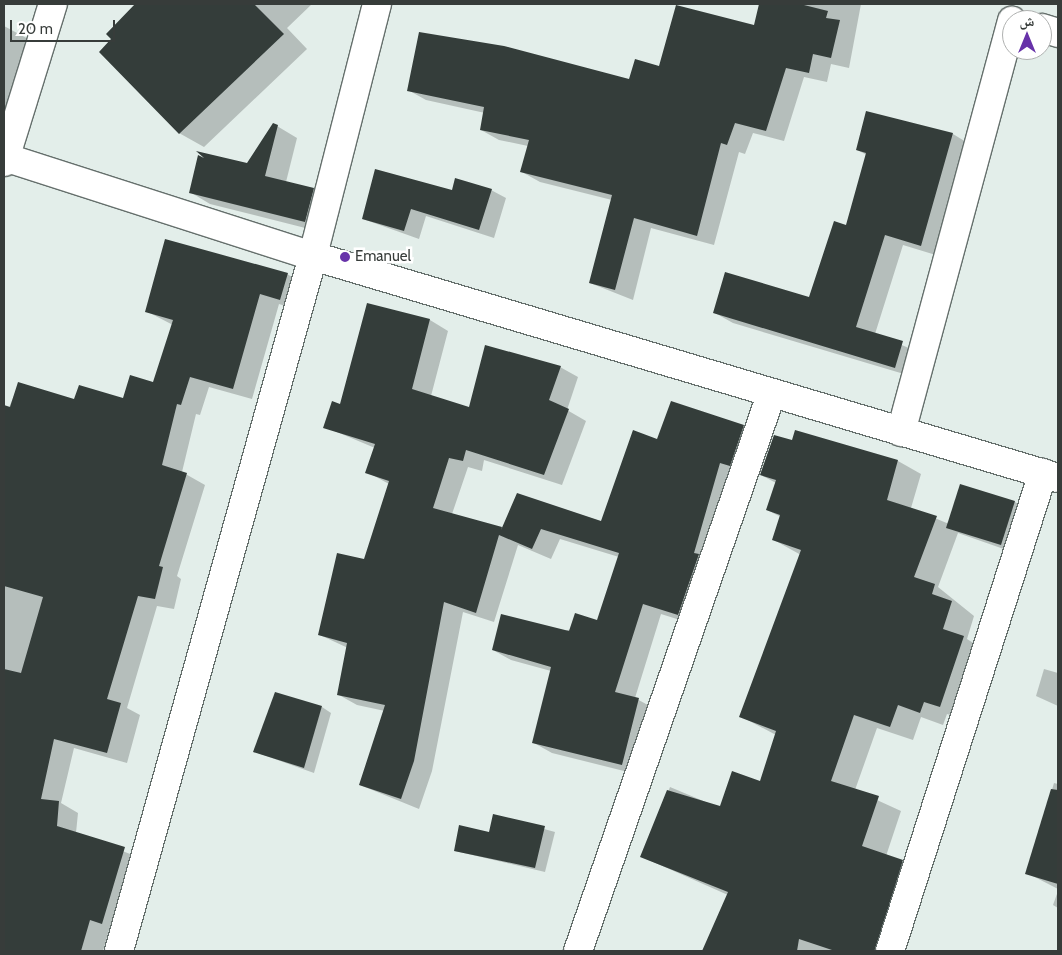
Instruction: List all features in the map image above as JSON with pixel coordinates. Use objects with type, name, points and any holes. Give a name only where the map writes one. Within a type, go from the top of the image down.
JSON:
[{"type":"street","points":[[53,4],[4,159],[312,256],[771,395],[1050,475],[890,951]]},
{"type":"street","points":[[119,951],[312,256],[377,4]]},
{"type":"street","points":[[901,432],[1002,60]]},
{"type":"street","points":[[578,951],[771,395]]},
{"type":"building","points":[[135,4],[254,4],[284,34],[179,134],[99,52],[111,39],[106,34]]},
{"type":"building","points":[[759,4],[800,4],[828,11],[826,18],[840,20],[831,58],[813,54],[809,73],[786,68],[766,131],[735,123],[727,145],[721,143],[697,236],[634,218],[615,290],[589,283],[612,195],[520,172],[529,140],[480,130],[484,107],[407,91],[419,32],[504,46],[629,79],[635,59],[659,66],[676,5],[754,25]]},
{"type":"building","points":[[866,111],[953,133],[921,246],[885,235],[856,327],[903,341],[895,368],[713,313],[725,272],[809,297],[834,221],[846,225],[866,153],[856,150]]},
{"type":"building","points":[[273,123],[278,125],[265,176],[314,188],[305,222],[189,193],[198,155],[204,158],[196,151],[247,163]]},
{"type":"building","points":[[375,169],[452,190],[455,178],[492,189],[479,230],[411,209],[404,231],[362,219]]},
{"type":"building","points":[[165,239],[288,273],[280,300],[260,294],[233,389],[190,377],[181,405],[177,404],[162,465],[187,473],[159,566],[163,567],[155,599],[138,596],[107,699],[121,703],[107,753],[54,739],[41,799],[59,801],[57,826],[125,847],[102,924],[90,920],[81,951],[4,951],[4,669],[21,673],[43,597],[4,586],[4,405],[10,407],[18,382],[74,399],[79,385],[123,398],[130,375],[153,382],[173,320],[145,312]]},
{"type":"building","points":[[367,303],[430,319],[412,389],[469,407],[485,345],[561,366],[549,400],[569,409],[544,475],[466,450],[463,461],[449,458],[433,508],[502,527],[501,530],[517,493],[601,521],[633,430],[657,439],[671,401],[744,425],[730,466],[720,463],[694,553],[699,554],[678,615],[643,604],[615,692],[639,698],[622,765],[532,743],[551,667],[492,650],[501,614],[569,631],[575,613],[597,620],[619,553],[541,529],[532,549],[499,535],[476,613],[444,602],[414,761],[401,799],[359,785],[385,705],[337,695],[347,643],[318,635],[337,553],[364,559],[389,481],[365,473],[375,444],[323,428],[332,401],[340,404]]},
{"type":"building","points":[[795,430],[898,460],[887,500],[937,516],[914,577],[935,584],[932,594],[952,601],[943,629],[964,636],[940,707],[924,702],[920,713],[898,705],[890,727],[854,715],[831,781],[879,796],[862,846],[903,860],[875,951],[835,951],[799,939],[797,951],[702,951],[728,892],[640,857],[667,790],[720,806],[732,771],[760,781],[776,731],[739,717],[801,550],[772,540],[780,515],[766,510],[776,480],[760,475],[774,435],[792,440]]},
{"type":"building","points":[[960,484],[1015,501],[1001,545],[946,528]]},
{"type":"building","points":[[275,692],[322,706],[304,768],[253,752]]},
{"type":"building","points":[[1051,789],[1058,790],[1058,884],[1025,874]]},
{"type":"building","points":[[493,814],[545,826],[535,868],[454,851],[459,825],[489,832]]},
{"type":"place","name":"Emanuel","points":[[345,257]]}]
